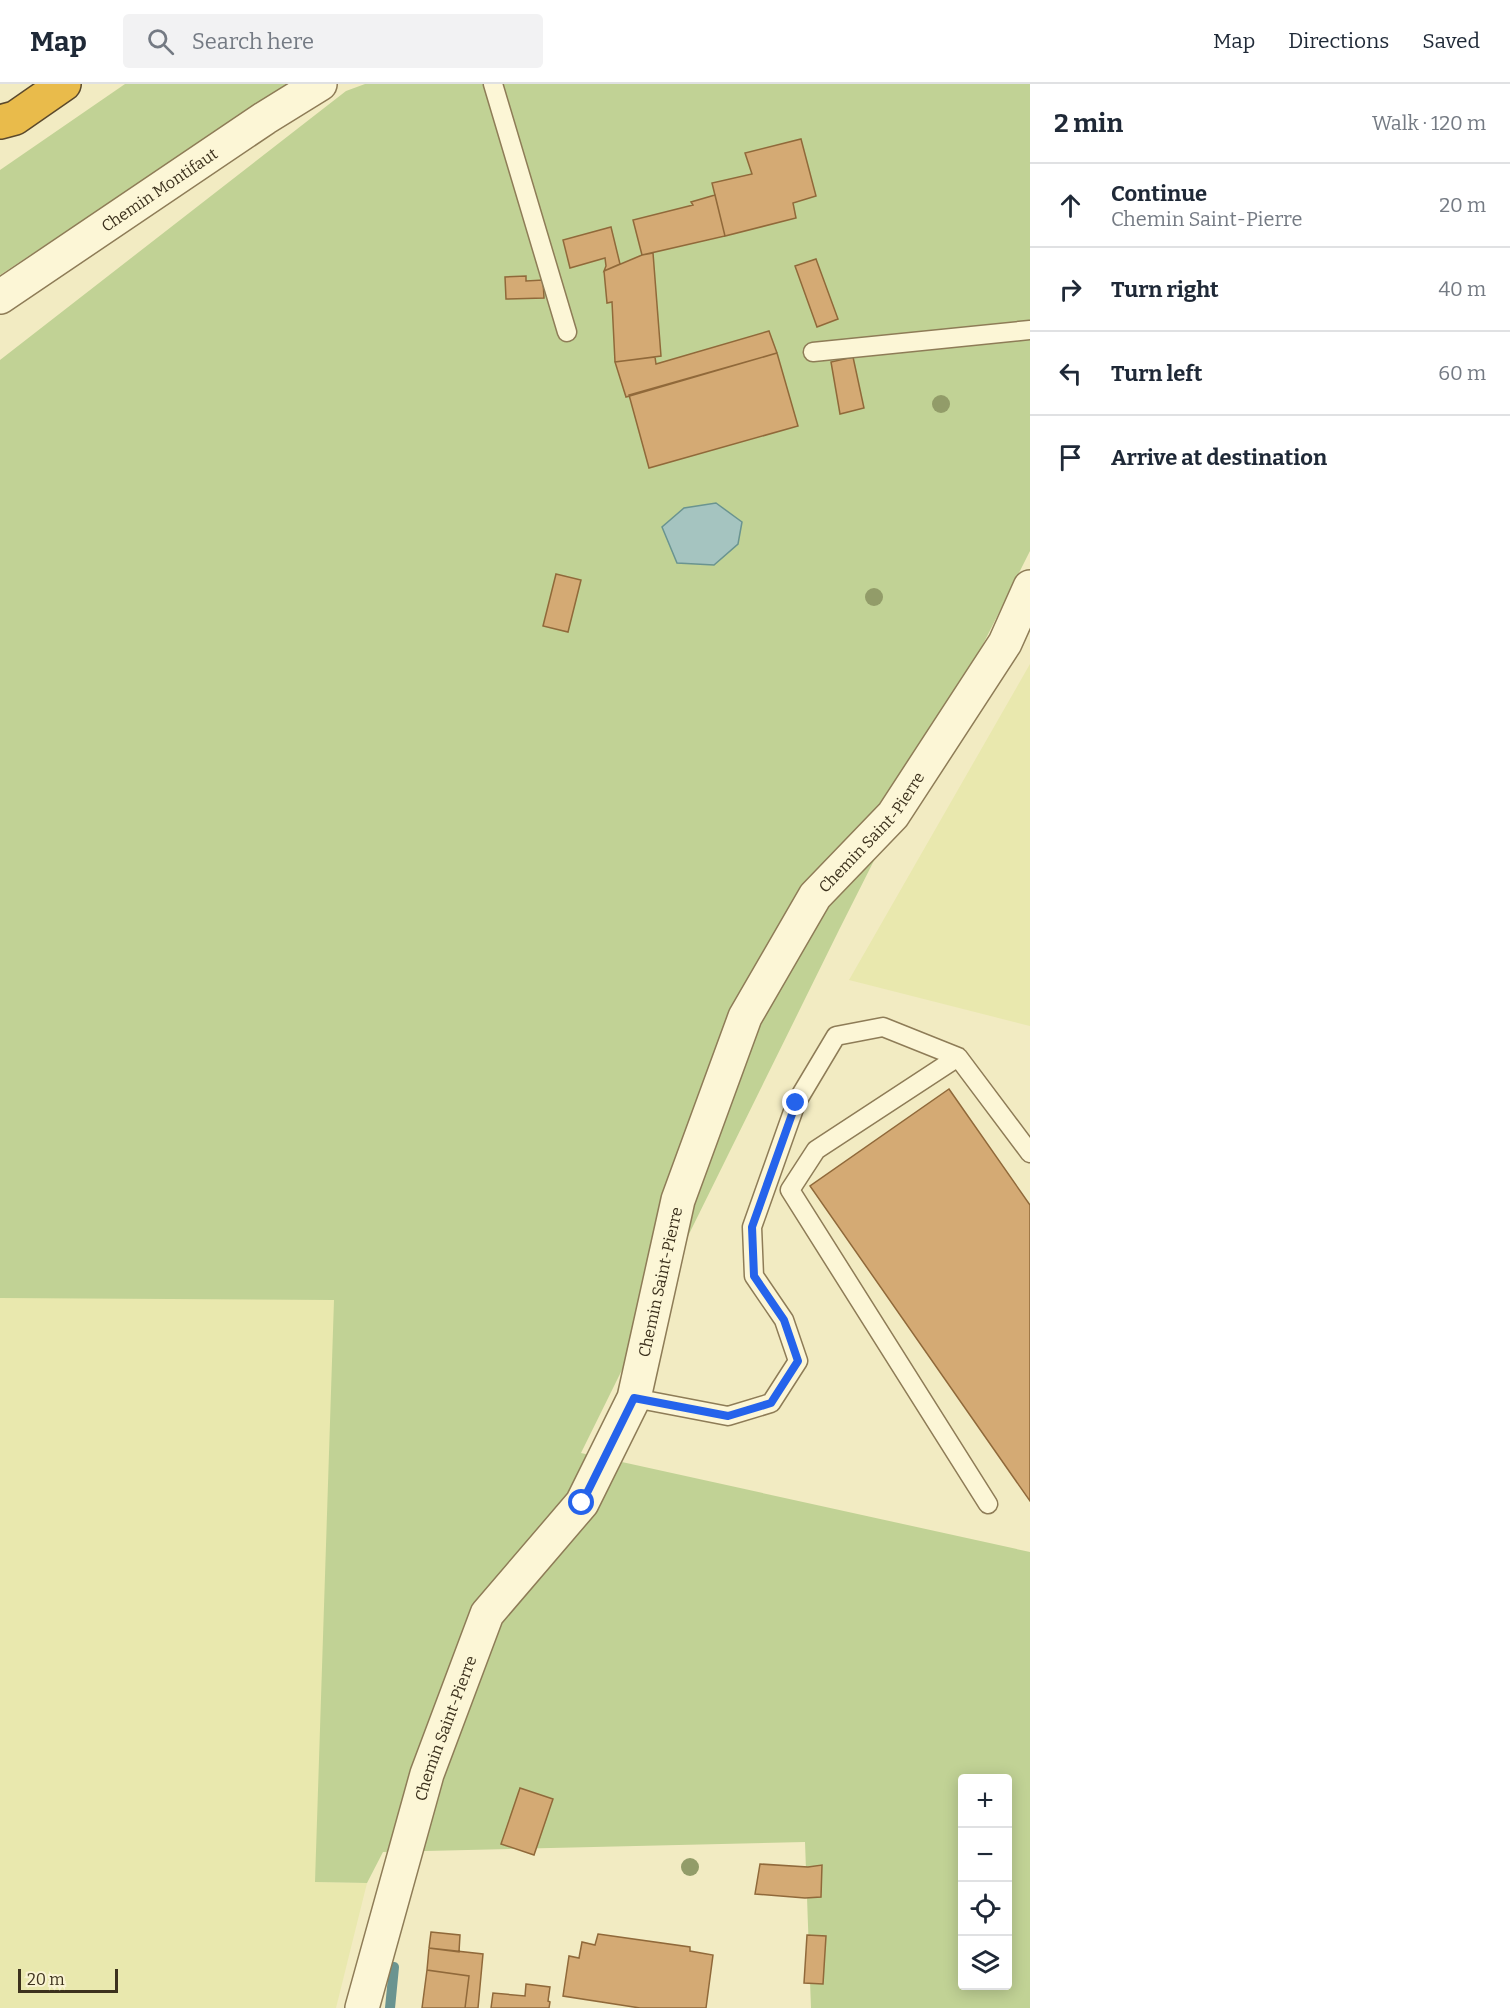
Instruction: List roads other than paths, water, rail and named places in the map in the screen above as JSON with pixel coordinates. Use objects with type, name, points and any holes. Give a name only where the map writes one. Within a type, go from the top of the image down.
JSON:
[{"type":"highway","points":[[0,122],[15,118],[64,84]]},
{"type":"street","name":"Chemin Montifaut","points":[[0,297],[265,118],[320,84]]},
{"type":"street","name":"Chemin Saint-Pierre","points":[[362,2008],[427,1774],[487,1614],[582,1503],[634,1398],[678,1200],[745,1017],[815,896],[893,815],[1005,643],[1030,588]]},
{"type":"lane","points":[[493,84],[567,332]]},
{"type":"lane","points":[[813,352],[1030,330]]},
{"type":"lane","points":[[634,1398],[728,1416],[771,1403],[798,1361],[784,1320],[754,1276],[752,1227],[796,1103],[836,1036],[883,1027],[958,1057],[1030,1154]]},
{"type":"lane","points":[[958,1057],[816,1150],[790,1190],[988,1504]]},
{"type":"water","points":[[716,503],[742,522],[738,544],[714,565],[677,563],[662,527],[684,508]]},
{"type":"waterway","points":[[390,2008],[394,1967]]}]
